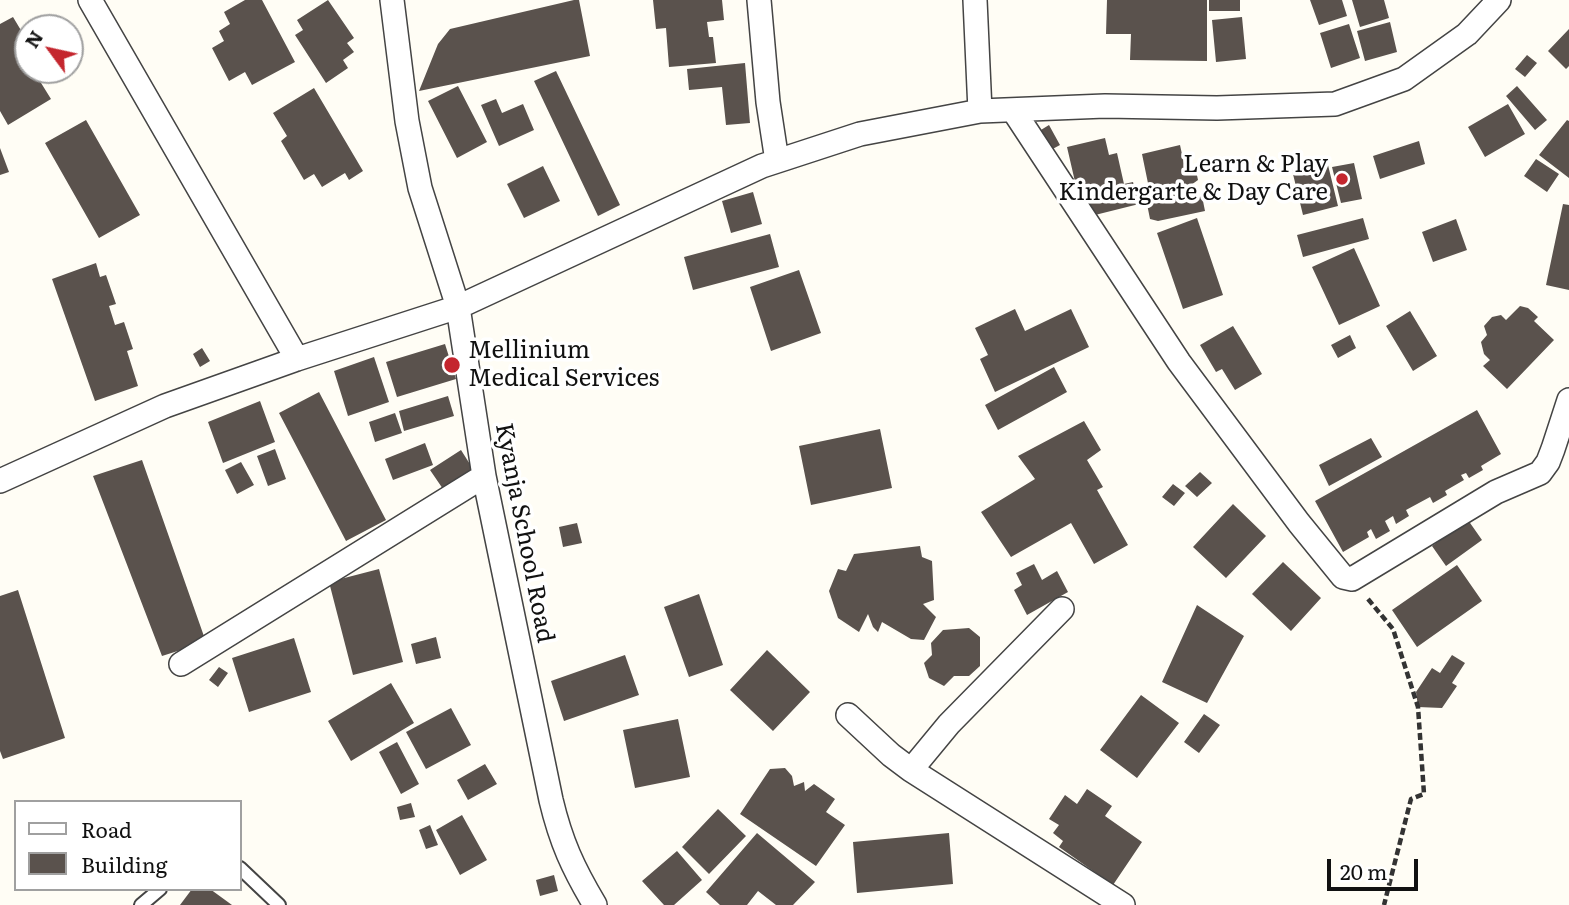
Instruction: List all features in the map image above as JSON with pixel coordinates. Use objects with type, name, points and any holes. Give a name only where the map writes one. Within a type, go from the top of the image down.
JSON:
[{"type":"street","points":[[90,0],[297,359]]},
{"type":"street","name":"Kyanja School Road","points":[[392,0],[407,121],[420,188],[458,307],[484,476],[559,834],[570,863],[595,905]]},
{"type":"street","points":[[759,0],[768,102],[777,161]]},
{"type":"street","points":[[975,0],[980,111]]},
{"type":"street","points":[[0,481],[165,406],[297,359],[458,307],[777,161],[860,134],[980,111],[1105,106],[1217,108],[1335,104],[1404,79],[1467,34],[1499,0]]},
{"type":"street","points":[[1013,110],[1179,362],[1336,572],[1343,577],[1352,579],[1496,492],[1539,472],[1548,462],[1569,400]]},
{"type":"street","points":[[181,664],[484,476]]},
{"type":"street","points":[[911,769],[949,723],[1062,609]]},
{"type":"street","points":[[848,715],[891,755],[911,769],[1123,905]]},
{"type":"lane","points":[[242,871],[279,905]]},
{"type":"lane","points":[[141,905],[158,891]]},
{"type":"path","points":[[1352,579],[1393,629],[1418,707],[1424,794],[1411,799],[1384,905]]},
{"type":"building","points":[[245,0],[262,0],[295,62],[252,85],[245,72],[229,81],[212,48],[224,41],[219,31],[230,24],[224,12]]},
{"type":"building","points":[[328,0],[354,38],[347,43],[354,52],[343,60],[348,68],[326,83],[295,35],[303,30],[297,20]]},
{"type":"building","points":[[579,0],[590,56],[419,91],[438,44],[450,29]]},
{"type":"building","points":[[653,0],[722,0],[724,20],[707,22],[709,37],[713,37],[716,63],[669,67],[666,28],[656,29]]},
{"type":"building","points":[[1107,0],[1207,0],[1207,61],[1130,60],[1131,34],[1106,34]]},
{"type":"building","points":[[1209,0],[1240,0],[1240,11],[1209,11]]},
{"type":"building","points":[[1310,0],[1342,0],[1347,16],[1319,25]]},
{"type":"building","points":[[1352,0],[1384,0],[1389,18],[1360,27]]},
{"type":"building","points":[[1242,17],[1246,59],[1216,62],[1212,20]]},
{"type":"building","points":[[14,19],[14,84],[42,84],[51,99],[8,125],[0,111],[0,24]]},
{"type":"building","points":[[1390,22],[1397,52],[1365,61],[1357,31]]},
{"type":"building","points":[[1349,24],[1360,58],[1331,68],[1320,33]]},
{"type":"building","points":[[1569,29],[1569,66],[1566,69],[1548,51]]},
{"type":"building","points":[[1527,55],[1537,63],[1525,77],[1515,69]]},
{"type":"building","points":[[745,63],[750,123],[726,125],[722,87],[689,90],[687,69]]},
{"type":"building","points":[[556,71],[620,205],[598,216],[534,81]]},
{"type":"building","points":[[458,86],[487,142],[457,158],[428,101]]},
{"type":"building","points":[[1517,86],[1547,120],[1535,130],[1506,96]]},
{"type":"building","points":[[314,88],[363,171],[349,180],[345,173],[322,187],[314,174],[304,180],[281,141],[287,136],[273,113]]},
{"type":"building","points":[[496,99],[502,113],[523,104],[534,130],[499,146],[481,105]]},
{"type":"building","points":[[1508,104],[1525,134],[1485,157],[1468,127]]},
{"type":"building","points":[[86,120],[140,215],[99,238],[45,143]]},
{"type":"building","points":[[1567,120],[1569,121],[1569,178],[1539,155]]},
{"type":"building","points":[[1049,125],[1060,145],[1047,152],[1036,133]]},
{"type":"building","points":[[1105,138],[1109,155],[1117,153],[1124,184],[1133,182],[1139,204],[1091,216],[1084,185],[1076,186],[1067,147]]},
{"type":"building","points":[[1419,141],[1425,164],[1380,179],[1373,156]]},
{"type":"building","points":[[1180,145],[1185,168],[1195,166],[1198,180],[1191,185],[1194,199],[1202,196],[1205,211],[1158,221],[1150,219],[1145,194],[1150,193],[1142,154]]},
{"type":"building","points":[[0,148],[9,172],[0,175]]},
{"type":"building","points":[[1536,159],[1559,174],[1547,192],[1524,176]]},
{"type":"building","points":[[1327,161],[1338,206],[1303,215],[1292,170]]},
{"type":"building","points":[[1354,163],[1362,199],[1341,203],[1332,167]]},
{"type":"building","points":[[543,166],[560,201],[524,218],[507,184]]},
{"type":"building","points":[[753,192],[762,224],[731,233],[722,201]]},
{"type":"building","points":[[1563,204],[1569,205],[1569,290],[1546,285]]},
{"type":"building","points":[[1197,218],[1223,295],[1183,309],[1157,233]]},
{"type":"building","points":[[1363,218],[1369,239],[1303,257],[1297,235]]},
{"type":"building","points":[[1456,219],[1467,250],[1433,262],[1422,232]]},
{"type":"building","points":[[770,234],[779,267],[693,290],[684,257]]},
{"type":"building","points":[[1354,248],[1380,306],[1339,325],[1312,267]]},
{"type":"building","points":[[96,263],[100,277],[106,275],[116,304],[109,306],[115,325],[124,322],[133,349],[127,351],[138,386],[95,401],[52,279]]},
{"type":"building","points":[[799,270],[821,333],[771,351],[750,287]]},
{"type":"building","points":[[1520,306],[1528,308],[1538,317],[1534,321],[1554,340],[1507,389],[1483,366],[1490,360],[1484,354],[1481,342],[1487,335],[1484,326],[1492,317],[1501,315],[1506,320]]},
{"type":"building","points":[[1015,309],[1025,331],[1071,309],[1089,347],[995,392],[980,359],[988,355],[975,328]]},
{"type":"building","points":[[1410,311],[1437,356],[1413,371],[1386,326]]},
{"type":"building","points":[[1233,326],[1262,374],[1235,390],[1222,369],[1216,372],[1200,345]]},
{"type":"building","points":[[1350,335],[1356,348],[1338,358],[1331,345]]},
{"type":"building","points":[[445,344],[456,379],[397,397],[386,362]]},
{"type":"building","points":[[202,348],[210,361],[200,367],[193,354]]},
{"type":"building","points":[[374,357],[389,402],[348,416],[334,371]]},
{"type":"building","points":[[1054,367],[1067,392],[998,430],[985,405]]},
{"type":"building","points":[[319,392],[386,520],[346,541],[279,413]]},
{"type":"building","points":[[448,396],[454,416],[404,431],[399,411]]},
{"type":"building","points":[[260,401],[275,442],[223,463],[208,422]]},
{"type":"building","points":[[1477,410],[1501,454],[1481,466],[1483,470],[1469,478],[1466,473],[1461,475],[1464,480],[1445,491],[1447,495],[1433,503],[1430,497],[1406,510],[1409,516],[1396,524],[1393,516],[1385,521],[1390,531],[1376,539],[1371,529],[1367,532],[1369,537],[1343,552],[1315,501]]},
{"type":"building","points":[[395,413],[402,433],[375,442],[369,422]]},
{"type":"building","points":[[1084,421],[1101,450],[1087,460],[1103,487],[1097,490],[1128,545],[1094,564],[1071,523],[1011,557],[981,512],[1035,479],[1018,456]]},
{"type":"building","points":[[880,429],[892,488],[811,505],[799,446]]},
{"type":"building","points":[[1371,438],[1382,457],[1329,486],[1319,465]]},
{"type":"building","points":[[425,443],[433,465],[393,480],[385,459]]},
{"type":"building","points":[[275,449],[286,479],[268,486],[257,456]]},
{"type":"building","points":[[461,450],[473,469],[443,489],[430,470]]},
{"type":"building","points":[[142,460],[206,642],[162,656],[93,476]]},
{"type":"building","points":[[241,462],[254,485],[237,494],[225,470]]},
{"type":"building","points":[[1200,472],[1212,483],[1197,497],[1185,486]]},
{"type":"building","points":[[1173,484],[1185,493],[1174,506],[1162,497]]},
{"type":"building","points":[[1233,504],[1266,536],[1226,578],[1193,547]]},
{"type":"building","points":[[1468,520],[1482,540],[1446,566],[1432,546]]},
{"type":"building","points":[[577,523],[582,543],[563,547],[559,527]]},
{"type":"building","points":[[920,546],[922,557],[932,561],[934,600],[923,604],[936,617],[924,640],[911,639],[882,622],[878,632],[868,614],[859,632],[838,618],[829,591],[838,569],[846,571],[854,554]]},
{"type":"building","points":[[1283,562],[1321,598],[1291,631],[1252,594]]},
{"type":"building","points":[[1034,564],[1042,580],[1057,571],[1068,592],[1027,615],[1014,590],[1022,585],[1016,573]]},
{"type":"building","points":[[1457,565],[1482,601],[1417,647],[1392,610]]},
{"type":"building","points":[[379,569],[403,662],[353,675],[329,582]]},
{"type":"building","points":[[18,590],[65,738],[3,759],[0,751],[0,596]]},
{"type":"building","points":[[699,594],[723,665],[689,677],[664,607]]},
{"type":"building","points":[[1197,605],[1244,636],[1207,703],[1162,682]]},
{"type":"building","points":[[969,628],[980,637],[980,666],[969,676],[954,676],[944,686],[929,678],[924,663],[932,655],[931,643],[943,630]]},
{"type":"building","points":[[436,637],[441,658],[416,664],[411,644]]},
{"type":"building","points":[[294,638],[311,692],[249,712],[232,658]]},
{"type":"building","points":[[767,650],[810,692],[773,731],[730,690]]},
{"type":"building","points":[[625,655],[639,695],[564,721],[551,681]]},
{"type":"building","points":[[1452,655],[1465,663],[1452,683],[1457,686],[1442,708],[1418,707],[1416,692],[1432,668],[1440,673]]},
{"type":"building","points":[[219,667],[228,673],[218,687],[209,680]]},
{"type":"building","points":[[391,683],[414,723],[351,761],[328,721]]},
{"type":"building","points":[[1141,695],[1179,723],[1137,778],[1100,750]]},
{"type":"building","points":[[451,708],[471,745],[426,769],[406,732]]},
{"type":"building","points":[[1204,714],[1220,725],[1199,753],[1184,742]]},
{"type":"building","points":[[678,719],[690,777],[635,788],[623,730]]},
{"type":"building","points":[[397,742],[419,784],[401,794],[379,752]]},
{"type":"building","points":[[485,764],[497,784],[468,800],[457,780]]},
{"type":"building","points":[[785,768],[792,776],[794,786],[804,782],[805,791],[814,784],[835,799],[826,812],[845,825],[816,866],[740,814],[770,769]]},
{"type":"building","points":[[1087,789],[1112,806],[1105,816],[1142,842],[1113,885],[1059,847],[1063,841],[1053,833],[1059,825],[1049,819],[1065,795],[1077,804]]},
{"type":"building","points":[[411,803],[415,817],[400,820],[397,807]]},
{"type":"building","points":[[718,809],[746,836],[709,874],[682,847]]},
{"type":"building","points":[[462,815],[487,860],[460,875],[436,830]]},
{"type":"building","points":[[430,825],[438,845],[426,849],[419,830]]},
{"type":"building","points":[[757,833],[815,882],[793,905],[776,905],[758,891],[747,905],[720,905],[706,892]]},
{"type":"building","points":[[949,833],[953,884],[857,893],[853,842]]},
{"type":"building","points":[[677,851],[702,880],[674,905],[664,905],[642,881]]},
{"type":"building","points":[[554,875],[558,891],[540,896],[536,880]]},
{"type":"building","points":[[190,891],[213,891],[232,905],[180,905]]},
{"type":"place","name":"Learn & Play Kindergarte & Day Care","points":[[1342,179]]},
{"type":"place","name":"Mellinium Medical Services","points":[[452,365]]}]
